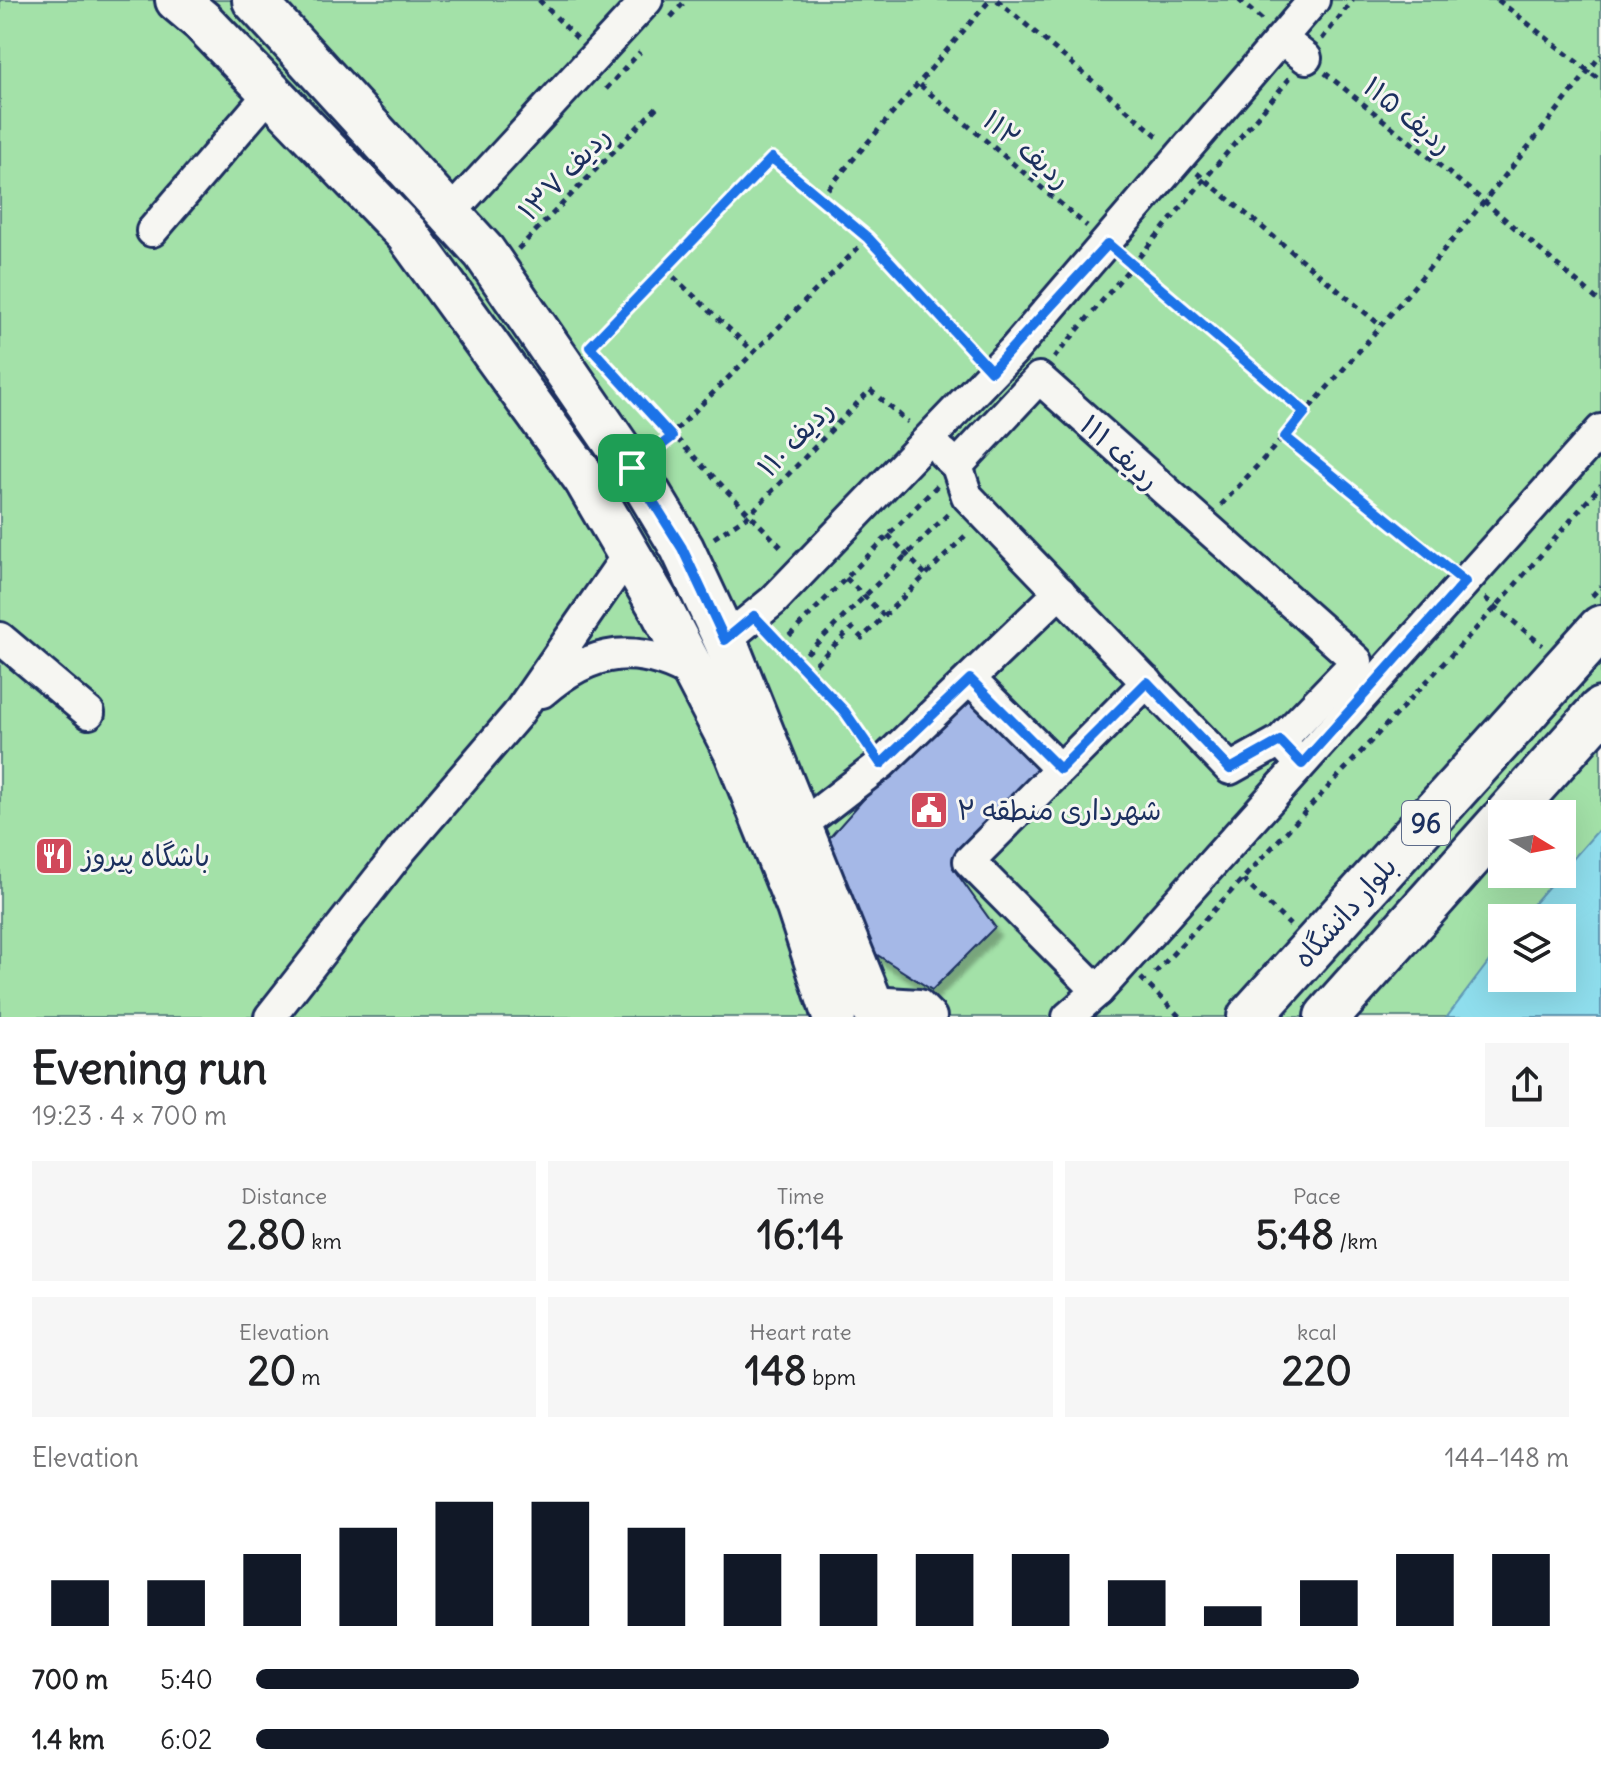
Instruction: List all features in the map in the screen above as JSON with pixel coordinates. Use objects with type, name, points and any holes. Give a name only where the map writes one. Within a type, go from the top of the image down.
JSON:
[{"type":"main road","name":"بلوار دانشگاه","points":[[1250,1017],[1601,628]]},
{"type":"main road","points":[[1521,800],[1601,710]]},
{"type":"main road","name":"بلوار دانشگاه","points":[[1327,1017],[1488,837]]},
{"type":"street","points":[[177,0],[202,21],[407,234],[585,479],[627,556],[661,609],[736,753],[798,907],[860,1013]]},
{"type":"street","points":[[254,0],[451,212],[496,270],[632,468],[686,556],[740,628],[860,1013]]},
{"type":"street","points":[[451,212],[647,0]]},
{"type":"street","points":[[740,628],[803,569],[1108,244],[1314,0]]},
{"type":"street","points":[[1282,39],[1306,58]]},
{"type":"street","points":[[152,231],[271,92]]},
{"type":"street","points":[[957,466],[1039,378]]},
{"type":"street","name":"ردیف ۱۱۱","points":[[1039,378],[1201,526],[1357,661],[1280,741]]},
{"type":"street","points":[[1068,1017],[1098,991],[1135,972],[1219,857],[1601,430]]},
{"type":"street","points":[[927,438],[957,466],[976,505],[1230,769],[1280,741],[1302,764]]},
{"type":"street","points":[[270,1017],[402,849],[517,715],[627,556]]},
{"type":"street","points":[[802,825],[881,764],[1060,592]]},
{"type":"street","points":[[0,638],[89,713]]},
{"type":"street","points":[[517,715],[571,669],[595,658],[621,653],[648,655],[673,663],[696,676]]},
{"type":"street","points":[[970,679],[1060,769]]},
{"type":"street","points":[[1098,991],[969,861],[1147,682]]},
{"type":"street","points":[[860,1013],[919,1005],[931,1017]]},
{"type":"path","points":[[539,0],[595,56]]},
{"type":"path","points":[[820,198],[990,0]]},
{"type":"path","points":[[997,0],[1182,157],[1205,181],[1380,325]]},
{"type":"path","points":[[1039,378],[1353,0]]},
{"type":"path","points":[[1498,0],[1601,81]]},
{"type":"path","points":[[1201,526],[1285,437],[1485,202],[1601,55]]},
{"type":"path","name":"ردیف ۱۱۵","points":[[1306,58],[1485,202],[1601,303]]},
{"type":"path","name":"ردیف ۱۱۲","points":[[920,85],[1305,412]]},
{"type":"path","name":"ردیف ۱۳۷","points":[[496,270],[660,104]]},
{"type":"path","points":[[803,569],[672,437],[590,347],[772,158],[868,238],[991,371]]},
{"type":"path","points":[[632,468],[672,437],[868,238]]},
{"type":"path","points":[[665,269],[755,353]]},
{"type":"path","name":"ردیف ۱۱۰","points":[[686,556],[749,515],[870,390],[927,438]]},
{"type":"path","points":[[1285,437],[1546,648]]},
{"type":"path","points":[[781,644],[957,466]]},
{"type":"path","points":[[1135,972],[1244,881],[1496,607],[1601,485]]},
{"type":"path","points":[[798,662],[907,555],[976,505]]},
{"type":"path","points":[[807,672],[852,628],[862,638],[926,575],[976,505]]},
{"type":"path","points":[[888,535],[926,575]]},
{"type":"path","points":[[846,578],[884,616]]},
{"type":"path","points":[[740,628],[781,644],[845,712],[881,764]]},
{"type":"path","points":[[1219,857],[1294,929]]},
{"type":"path","points":[[1135,972],[1135,994]]},
{"type":"path","points":[[1135,972],[1180,1017]]},
{"type":"green space","points":[[0,0],[1601,0],[1601,1017],[0,1017]]},
{"type":"water","points":[[1601,827],[1601,1017],[1447,1017],[1488,963],[1488,992],[1576,992],[1576,904],[1533,904],[1547,888],[1576,888],[1576,855]]},
{"type":"building","name":"شهرداری منطقه ۲","points":[[969,690],[1043,768],[953,868],[995,927],[932,990],[876,954],[823,845],[885,775]]},
{"type":"place","name":"شهرداری منطقه ۲","points":[[929,810]]},
{"type":"place","name":"باشگاه پیروز","points":[[54,856]]},
{"type":"route","points":[[772,158],[868,238],[991,371],[1013,351],[1108,244],[1305,412],[1285,437],[1465,582],[1302,764],[1280,741],[1230,769],[1147,682],[1060,769],[970,679],[881,764],[845,712],[754,616],[725,640],[682,548],[632,468],[672,437],[590,347],[772,158]]}]
